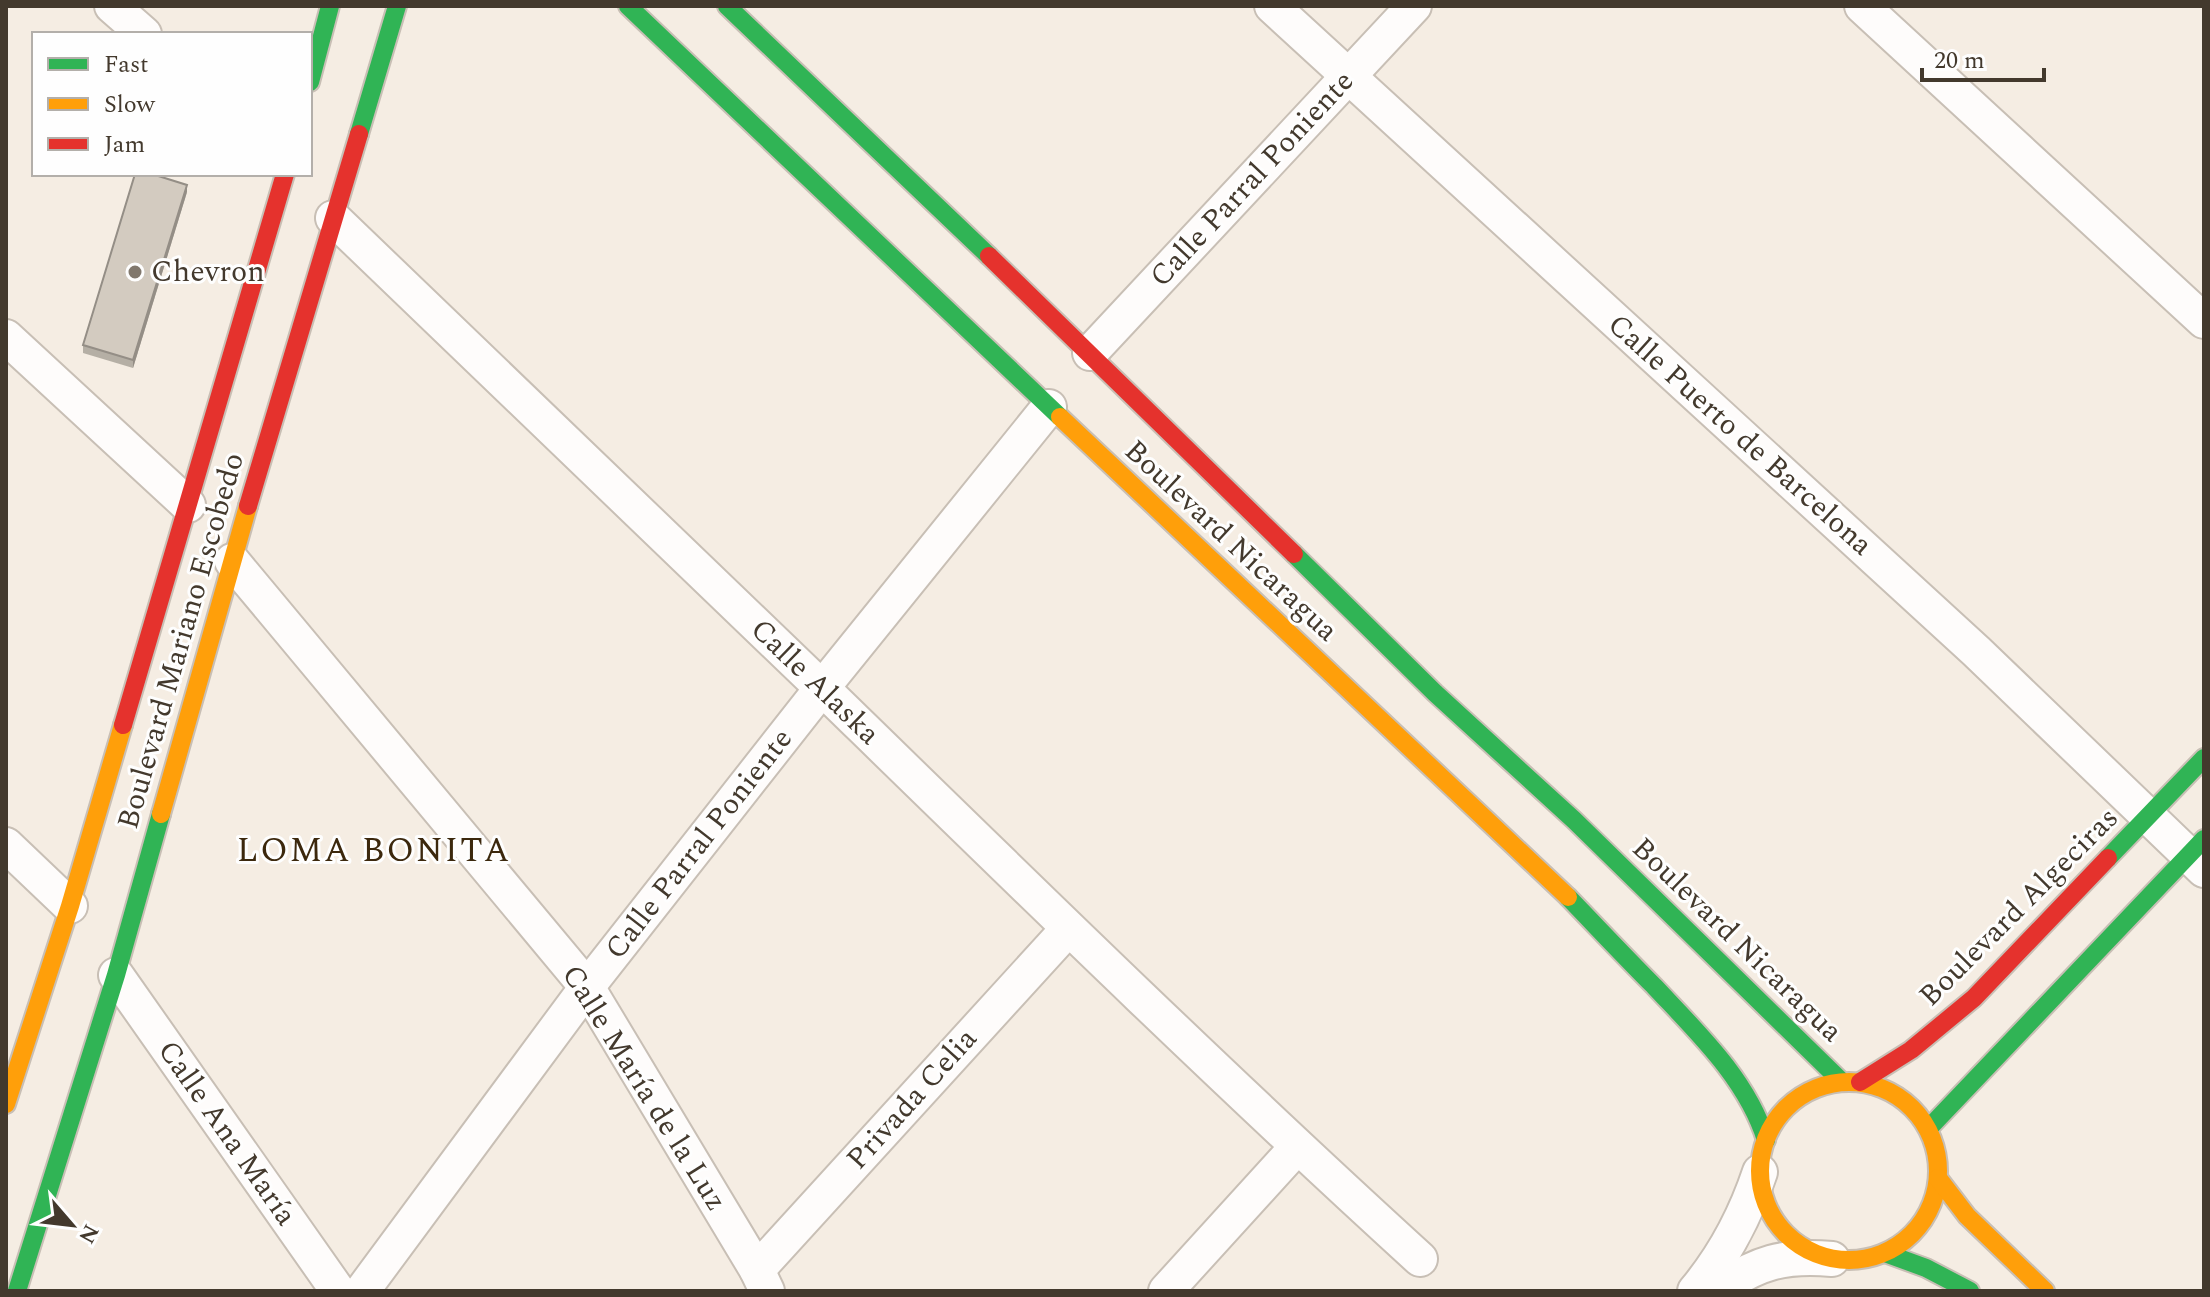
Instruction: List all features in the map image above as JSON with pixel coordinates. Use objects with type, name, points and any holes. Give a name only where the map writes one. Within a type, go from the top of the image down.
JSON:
[{"type":"street","points":[[112,6],[142,32]]},
{"type":"street","points":[[312,74],[330,6]]},
{"type":"street","name":"Boulevard Mariano Escobedo","points":[[17,1291],[116,975],[232,561],[397,6]]},
{"type":"street","name":"Boulevard Nicaragua","points":[[628,6],[1542,870],[1692,1026],[1742,1087],[1759,1117],[1763,1156]]},
{"type":"street","name":"Boulevard Nicaragua","points":[[727,6],[1090,353],[1435,693],[1851,1082]]},
{"type":"street","name":"Calle Puerto de Barcelona","points":[[1272,6],[1976,651],[2149,817],[2199,855]]},
{"type":"street","name":"Calle Parral Poniente","points":[[1090,353],[1414,6]]},
{"type":"street","points":[[1862,6],[2204,321]]},
{"type":"street","name":"Boulevard Mariano Escobedo","points":[[6,1104],[70,906],[284,176]]},
{"type":"street","name":"Calle Alaska","points":[[333,218],[1068,929],[1297,1147],[1420,1259]]},
{"type":"street","points":[[6,337],[188,505]]},
{"type":"street","name":"Calle Parral Poniente","points":[[362,1291],[587,987],[822,688],[1049,407]]},
{"type":"street","name":"Calle María de la Luz","points":[[232,561],[587,987],[762,1280]]},
{"type":"street","name":"Boulevard Algeciras","points":[[1851,1082],[1911,1050],[1974,998],[2204,758]]},
{"type":"street","points":[[6,845],[70,906]]},
{"type":"street","points":[[1928,1129],[2199,855]]},
{"type":"street","name":"Privada Celia","points":[[762,1280],[1068,929]]},
{"type":"street","name":"Calle Ana María","points":[[116,975],[338,1291]]},
{"type":"street","points":[[1695,1291],[1726,1251],[1740,1226],[1776,1122],[1789,1106],[1823,1086],[1851,1082],[1888,1090],[1911,1106],[1928,1129],[1937,1152],[1938,1178],[1934,1201],[1922,1223],[1906,1241],[1885,1253],[1859,1260],[1802,1256],[1771,1261],[1742,1273],[1717,1291]]},
{"type":"street","points":[[1166,1291],[1297,1147]]},
{"type":"street","points":[[1763,1156],[1764,1197],[1774,1219],[1789,1238],[1810,1251],[1832,1259]]},
{"type":"street","points":[[1938,1178],[1967,1216],[2045,1291]]},
{"type":"street","points":[[1885,1253],[1926,1268],[1970,1291]]},
{"type":"building","name":"Chevron","points":[[134,176],[158,176],[187,185],[133,360],[83,345]]},
{"type":"traffic: fast","points":[[312,74],[330,6]]},
{"type":"traffic: fast","points":[[359,134],[397,6]]},
{"type":"traffic: fast","points":[[628,6],[1060,417]]},
{"type":"traffic: fast","points":[[727,6],[989,256]]},
{"type":"traffic: fast","points":[[1294,554],[1435,693],[1574,820],[1842,1082]]},
{"type":"traffic: fast","points":[[2108,858],[2204,758]]},
{"type":"traffic: fast","points":[[17,1291],[116,975],[161,814]]},
{"type":"traffic: fast","points":[[1928,1129],[2204,839]]},
{"type":"traffic: fast","points":[[1568,897],[1719,1057],[1747,1097],[1766,1140]]},
{"type":"traffic: fast","points":[[1885,1253],[1926,1268],[1970,1291]]},
{"type":"traffic: slow","points":[[1060,417],[1568,897]]},
{"type":"traffic: slow","points":[[161,814],[248,506]]},
{"type":"traffic: slow","points":[[6,1104],[70,906],[123,725]]},
{"type":"traffic: slow","points":[[1849,1082],[1883,1089],[1912,1108],[1931,1137],[1938,1171],[1931,1205],[1912,1234],[1883,1253],[1849,1260],[1815,1253],[1786,1234],[1767,1205],[1760,1171],[1767,1137],[1786,1108],[1815,1089],[1849,1082]]},
{"type":"traffic: slow","points":[[1938,1178],[1967,1216],[2045,1291]]},
{"type":"traffic: jam","points":[[248,506],[359,134]]},
{"type":"traffic: jam","points":[[123,725],[284,176]]},
{"type":"traffic: jam","points":[[989,256],[1294,554]]},
{"type":"traffic: jam","points":[[1860,1082],[1911,1050],[1974,998],[2108,858]]},
{"type":"place","name":"Chevron","points":[[135,272]]},
{"type":"district","name":"LOMA BONITA","points":[[374,851]]}]
